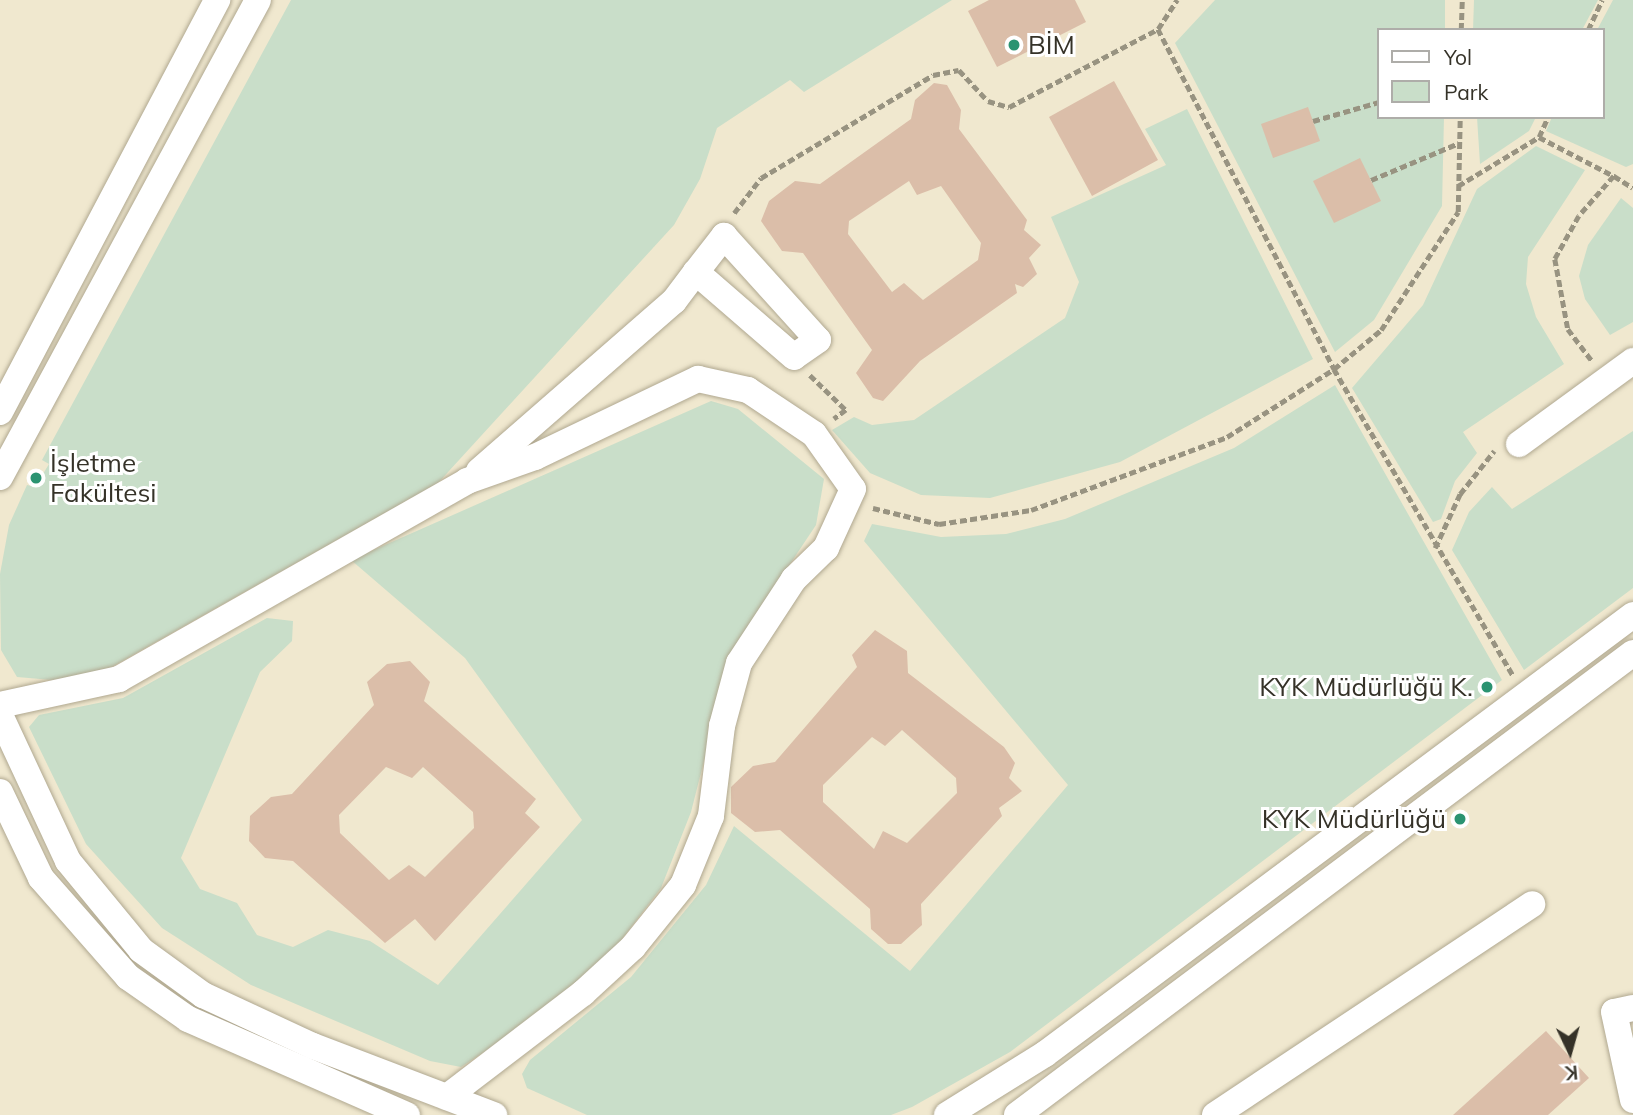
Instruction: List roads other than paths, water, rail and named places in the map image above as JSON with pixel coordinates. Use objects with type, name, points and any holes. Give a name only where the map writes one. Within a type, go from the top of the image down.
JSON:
[{"type":"street","points":[[0,412],[217,0]]},
{"type":"street","points":[[0,477],[258,0]]},
{"type":"street","points":[[467,481],[674,301],[696,272],[724,236],[818,340],[794,357],[696,272]]},
{"type":"street","points":[[1509,443],[1633,360]]},
{"type":"street","points":[[0,705],[119,679],[467,481],[535,457],[698,379],[748,390],[814,434],[853,489],[826,548],[794,579],[739,663],[722,726],[711,816],[683,885],[633,947],[583,993],[447,1097]]},
{"type":"street","points":[[947,1115],[1001,1082],[1633,615]]},
{"type":"street","points":[[1001,1082],[1027,1113],[1438,794],[1633,653]]},
{"type":"street","points":[[0,715],[68,861],[141,950],[203,995],[313,1046],[494,1115]]},
{"type":"street","points":[[0,792],[41,878],[128,977],[188,1019],[407,1115]]},
{"type":"street","points":[[1215,1115],[1532,904]]},
{"type":"street","points":[[1633,1008],[1614,1012],[1633,1100]]},
{"type":"place","name":"BİM","points":[[1014,45]]},
{"type":"place","name":"İşletme Fakültesi","points":[[36,478]]},
{"type":"place","name":"KYK Müdürlüğü K.","points":[[1487,687]]},
{"type":"place","name":"KYK Müdürlüğü","points":[[1460,819]]}]
